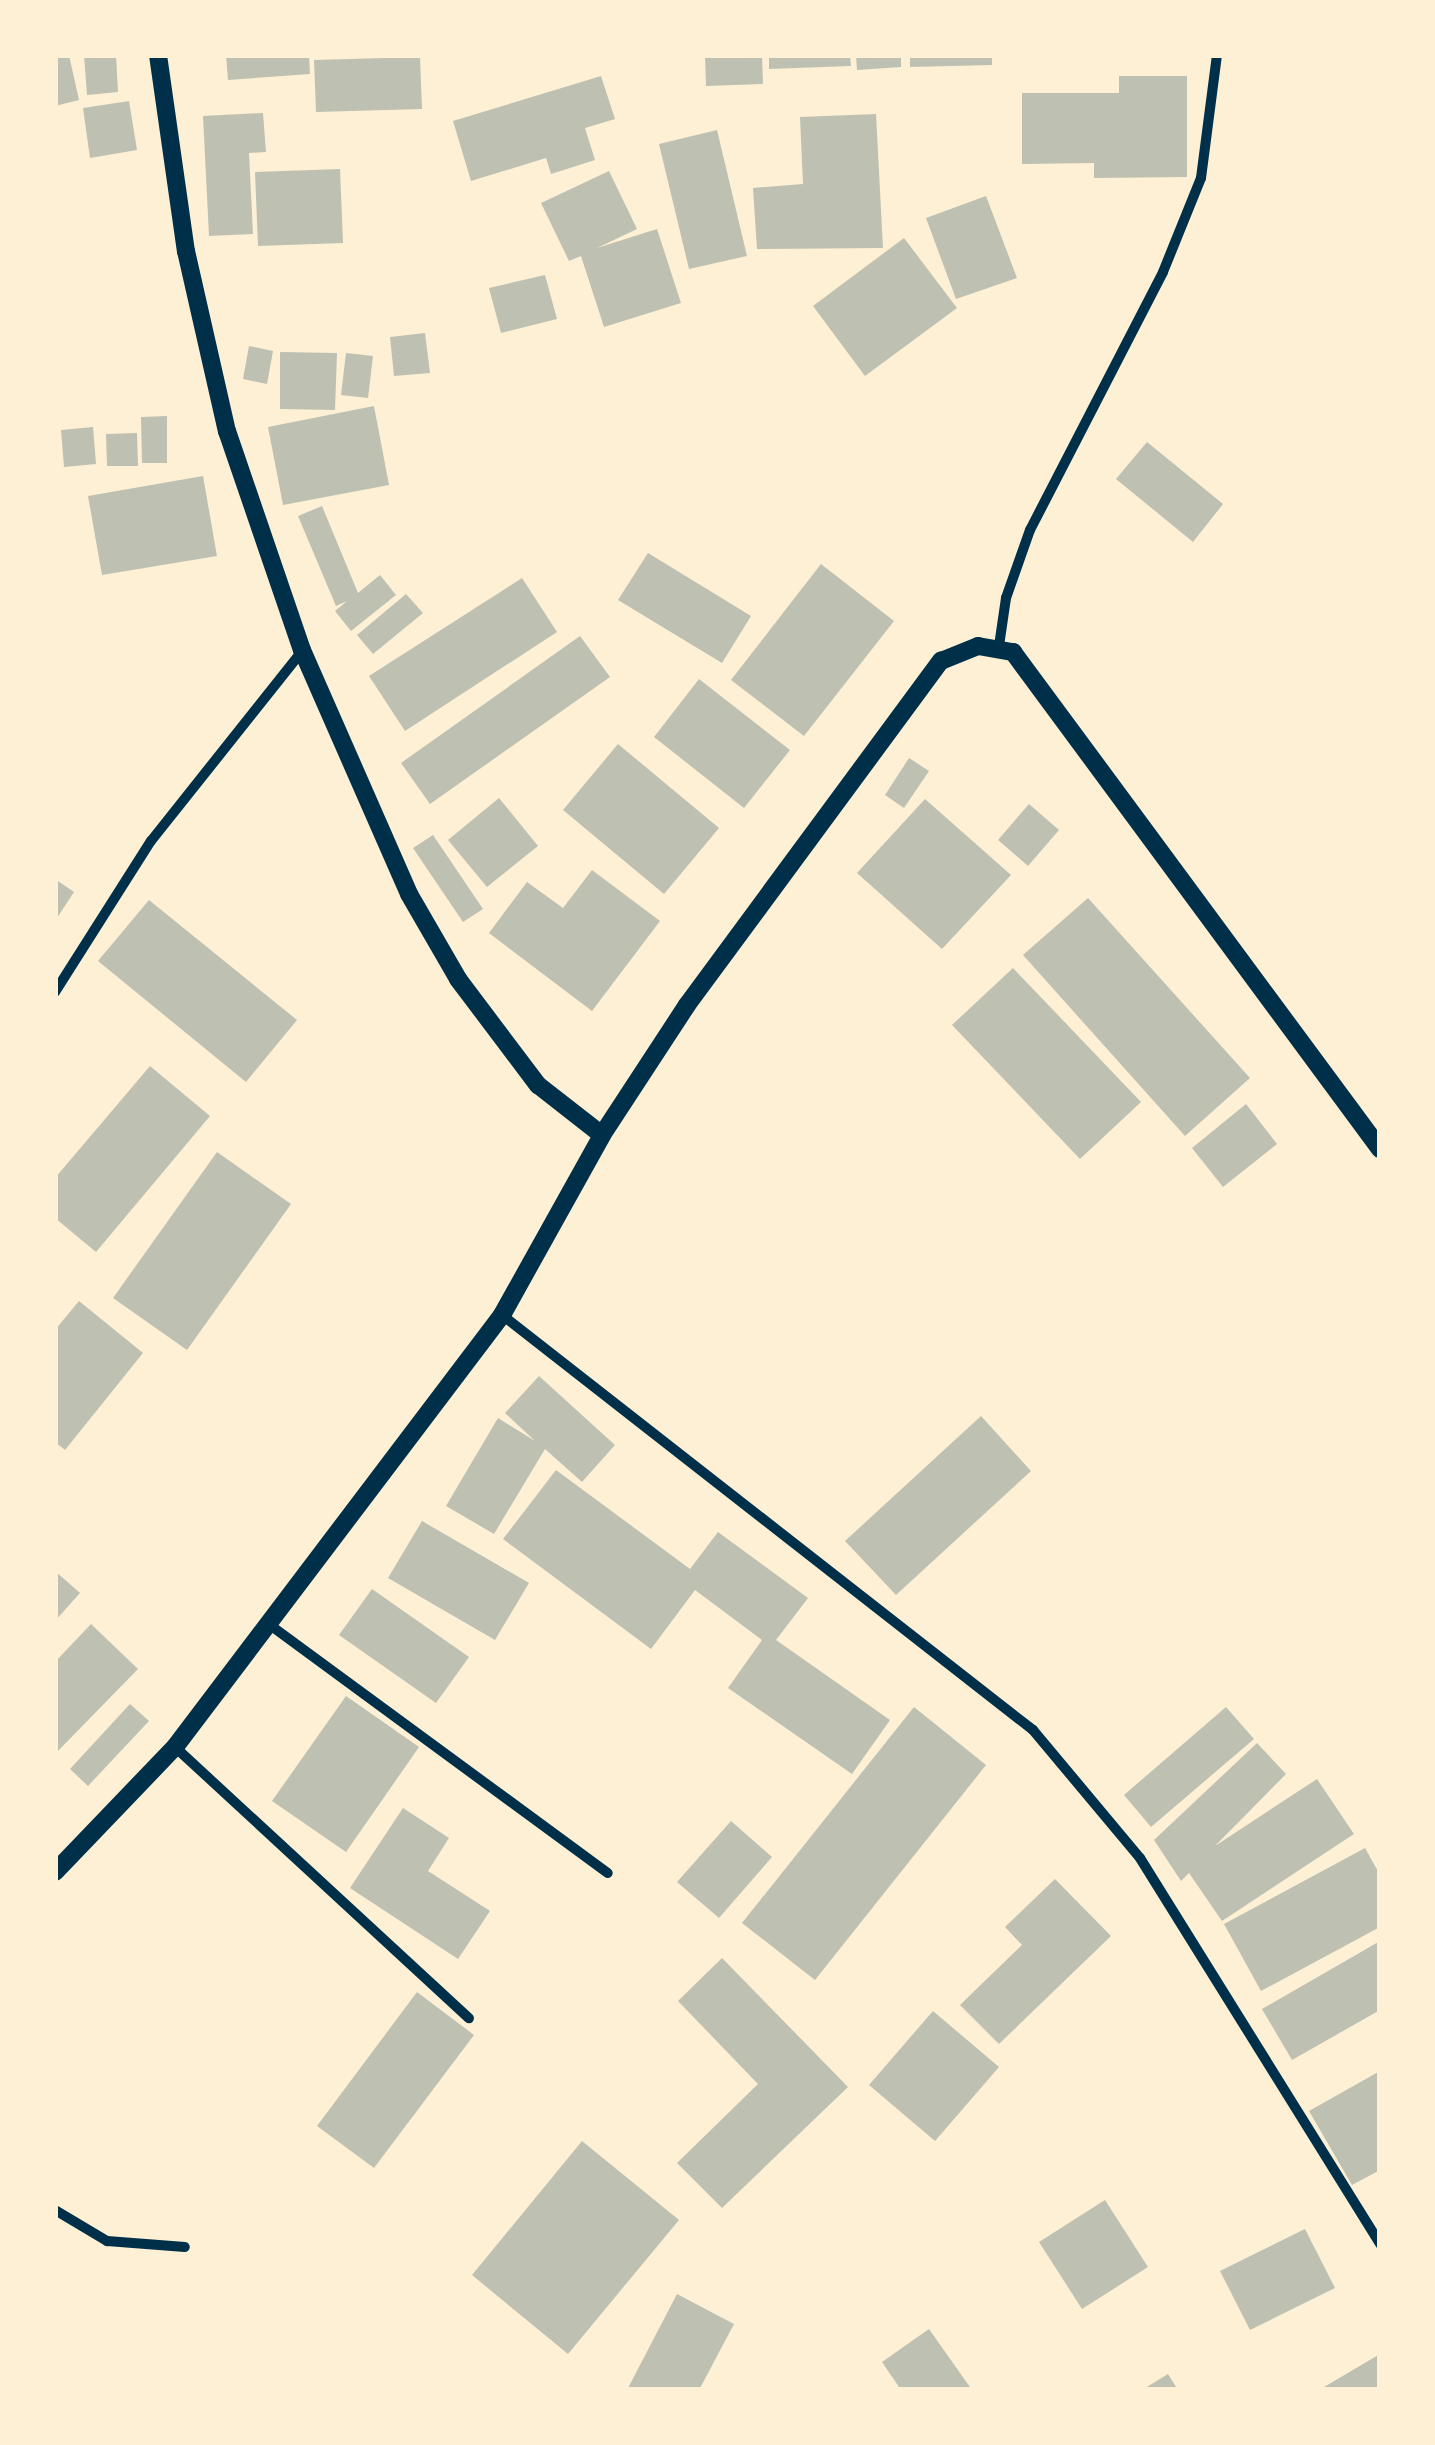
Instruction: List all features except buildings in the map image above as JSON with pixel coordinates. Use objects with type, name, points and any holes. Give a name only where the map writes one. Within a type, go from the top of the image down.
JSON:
[{"type":"street","points":[[158,55],[186,251],[227,431],[302,650],[409,894],[458,978],[538,1085],[602,1135]]},
{"type":"street","points":[[999,646],[1006,598],[1030,530],[1163,272],[1201,178],[1216,55]]},
{"type":"street","points":[[55,1872],[176,1747],[502,1315],[602,1135],[686,1005],[941,661],[999,646]]},
{"type":"street","points":[[999,646],[1024,665],[1380,1149]]},
{"type":"street","points":[[55,992],[150,841],[302,650]]},
{"type":"street","points":[[502,1315],[1033,1730],[1140,1858],[1380,2244]]},
{"type":"street","points":[[270,1625],[608,1873]]},
{"type":"street","points":[[176,1747],[470,2018]]},
{"type":"street","points":[[55,2210],[106,2241],[185,2247]]}]
